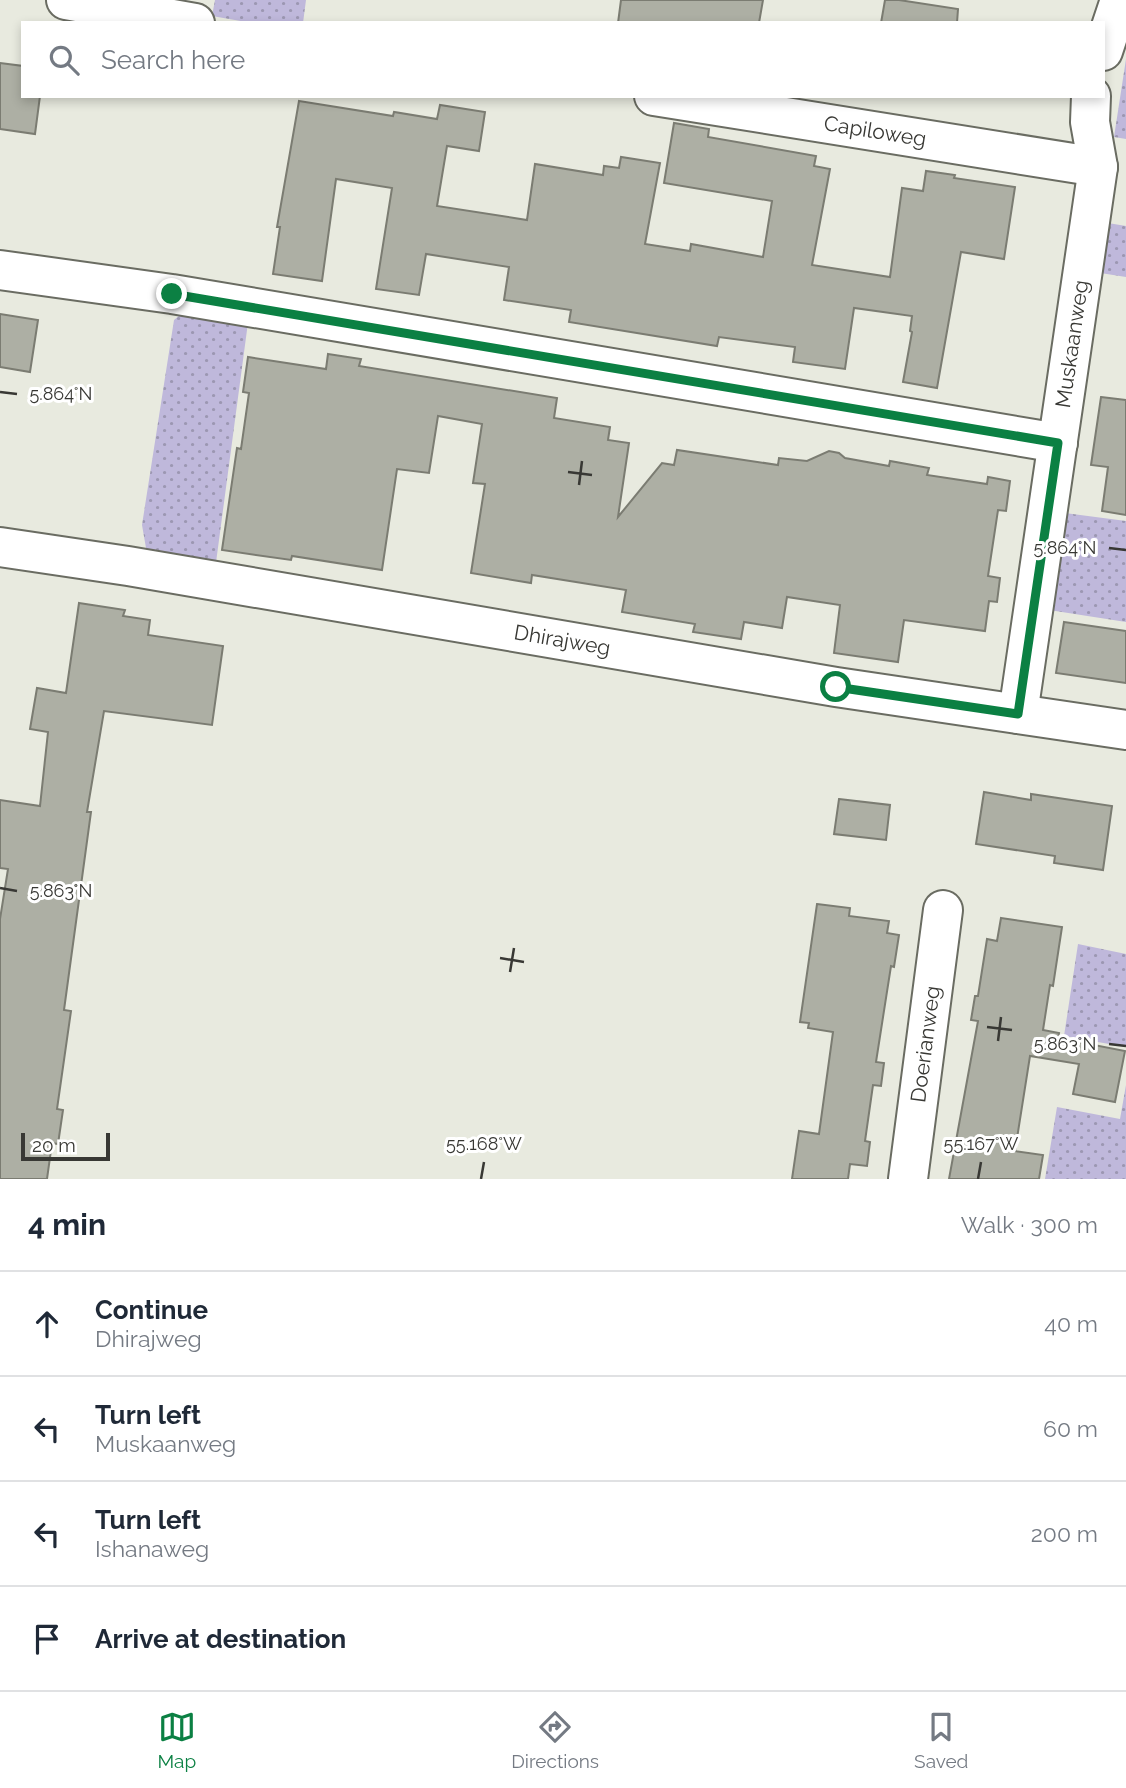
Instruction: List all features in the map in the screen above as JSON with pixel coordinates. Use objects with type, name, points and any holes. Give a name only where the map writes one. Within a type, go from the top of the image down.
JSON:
[{"type":"street","points":[[66,0],[184,21]]},
{"type":"street","points":[[1105,45],[1121,0]]},
{"type":"street","name":"Capiloweg","points":[[667,98],[1098,167]]},
{"type":"street","name":"Muskaanweg","points":[[1018,714],[1098,167],[1090,122],[1091,98]]},
{"type":"street","points":[[0,270],[172,294],[1058,443]]},
{"type":"street","name":"Dhirajweg","points":[[0,547],[141,568],[836,687],[1126,730]]},
{"type":"street","name":"Doerianweg","points":[[908,1179],[943,909]]},
{"type":"shaded area","points":[[215,0],[306,0],[303,21],[241,21],[212,16]]},
{"type":"shaded area","points":[[1126,59],[1126,139],[1114,137]]},
{"type":"shaded area","points":[[1102,222],[1126,226],[1126,277],[1094,272]]},
{"type":"shaded area","points":[[186,310],[249,315],[215,570],[158,563],[146,548],[142,525],[174,320]]},
{"type":"shaded area","points":[[1065,513],[1126,521],[1126,622],[1049,610]]},
{"type":"shaded area","points":[[1078,944],[1126,954],[1126,1047],[1064,1036]]},
{"type":"shaded area","points":[[1126,1085],[1126,1179],[1045,1179],[1057,1107],[1120,1119]]},
{"type":"building","points":[[621,0],[763,0],[759,21],[618,21]]},
{"type":"building","points":[[885,0],[958,9],[957,21],[881,21]]},
{"type":"building","points":[[0,63],[21,66],[21,98],[40,98],[35,134],[0,129]]},
{"type":"building","points":[[299,101],[393,116],[394,112],[437,119],[440,105],[485,112],[479,151],[447,146],[437,206],[527,220],[535,164],[603,175],[604,166],[619,168],[621,157],[660,163],[645,244],[690,251],[691,244],[763,257],[772,201],[664,183],[674,123],[709,129],[708,137],[816,156],[814,166],[830,169],[812,265],[890,277],[902,188],[923,191],[926,171],[1015,187],[1004,259],[961,252],[937,388],[903,382],[912,332],[912,316],[854,308],[845,369],[793,362],[795,347],[719,337],[717,346],[569,322],[571,310],[504,300],[509,267],[426,254],[419,295],[376,289],[392,188],[336,179],[322,281],[273,274],[280,227],[277,227]]},
{"type":"building","points":[[0,314],[38,320],[30,372],[0,367]]},
{"type":"building","points":[[328,354],[361,359],[359,366],[557,398],[554,418],[610,427],[608,440],[629,443],[618,517],[662,463],[674,465],[677,450],[778,465],[779,458],[807,461],[829,451],[839,453],[845,458],[889,466],[890,461],[929,468],[927,475],[987,484],[988,477],[1010,481],[1006,511],[998,510],[988,576],[1000,578],[997,602],[989,601],[985,631],[904,620],[898,662],[834,653],[840,605],[787,597],[782,628],[744,622],[741,639],[693,632],[695,624],[622,612],[626,590],[532,575],[531,583],[471,573],[485,484],[473,483],[482,424],[438,416],[429,473],[397,469],[382,570],[292,556],[291,560],[222,550],[237,448],[241,449],[249,393],[243,392],[248,357],[326,369]]},
{"type":"building","points":[[1101,397],[1126,400],[1126,515],[1102,511],[1108,467],[1091,465]]},
{"type":"building","points":[[79,603],[125,610],[123,616],[150,620],[148,635],[223,646],[212,725],[104,711],[87,812],[91,812],[64,1010],[71,1011],[57,1109],[63,1110],[58,1144],[52,1143],[47,1179],[0,1179],[0,919],[8,869],[0,868],[0,800],[40,806],[48,732],[30,729],[37,688],[66,693]]},
{"type":"building","points":[[1064,622],[1126,631],[1126,683],[1056,673]]},
{"type":"building","points":[[984,792],[1031,800],[1031,794],[1112,806],[1103,870],[1054,863],[1055,856],[976,844]]},
{"type":"building","points":[[839,799],[890,805],[886,840],[834,834]]},
{"type":"building","points":[[817,904],[850,908],[849,916],[889,921],[887,933],[899,935],[894,967],[891,966],[876,1062],[884,1063],[881,1086],[873,1085],[865,1141],[870,1142],[867,1166],[850,1164],[848,1179],[792,1179],[799,1131],[819,1134],[833,1032],[808,1028],[809,1023],[800,1022]]},
{"type":"building","points":[[1001,918],[1062,927],[1043,1030],[1059,1033],[1058,1038],[1125,1051],[1115,1102],[1073,1094],[1079,1064],[1030,1056],[1015,1151],[1043,1155],[1039,1179],[949,1179],[978,1021],[971,1020],[975,996],[978,996],[987,939],[997,941]]},
{"type":"route","points":[[172,294],[1058,443],[1018,714],[836,687]]}]
